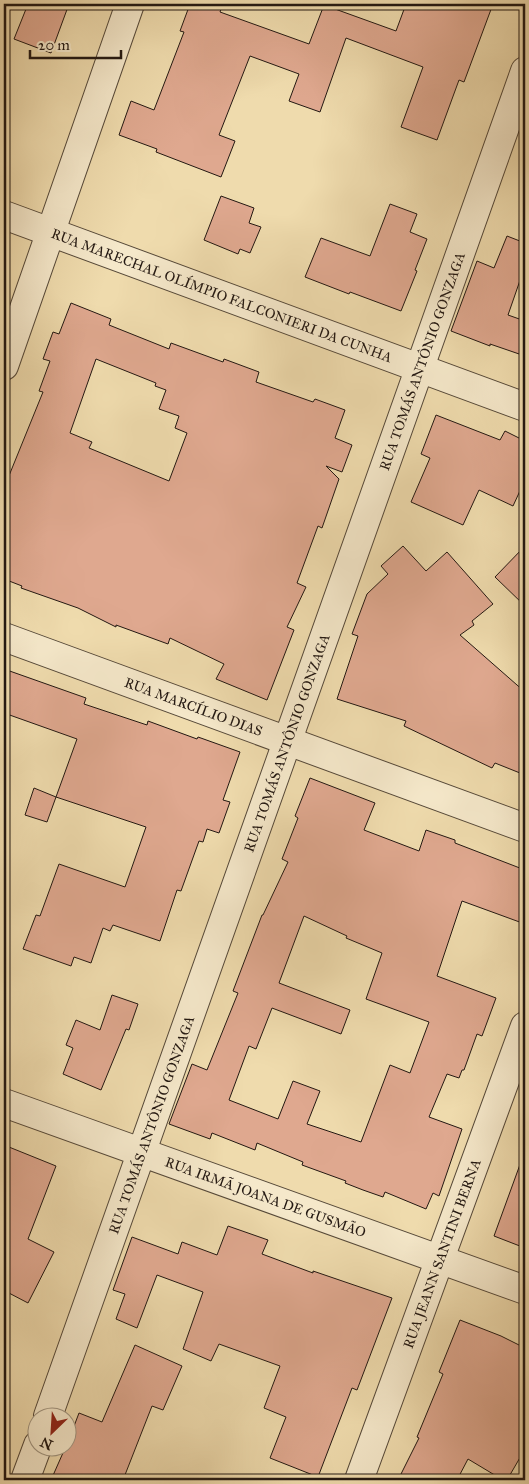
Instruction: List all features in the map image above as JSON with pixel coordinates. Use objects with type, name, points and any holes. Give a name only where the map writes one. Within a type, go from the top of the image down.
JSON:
[{"type":"street","points":[[4,366],[130,4]]},
{"type":"street","name":"RUA TOMÁS ANTÔNIO GONZAGA","points":[[52,1406],[525,71]]},
{"type":"street","name":"RUA MARECHAL OLÍMPIO FALCONIERI DA CUNHA","points":[[4,215],[525,407]]},
{"type":"street","name":"RUA MARCÍLIO DIAS","points":[[4,637],[525,828]]},
{"type":"street","name":"RUA JEANN SANTINI BERNA","points":[[359,1480],[525,1026]]},
{"type":"street","name":"RUA IRMÃ JOANA DE GUSMÃO","points":[[4,1104],[525,1290]]},
{"type":"street","points":[[25,1480],[34,1456]]},
{"type":"building","points":[[28,4],[69,4],[51,53],[14,39]]},
{"type":"building","points":[[190,4],[223,4],[220,12],[309,44],[324,5],[396,31],[406,4],[493,4],[464,82],[459,80],[437,140],[401,127],[423,67],[346,38],[320,112],[289,101],[299,74],[250,56],[219,135],[235,141],[221,177],[156,152],[157,149],[119,135],[131,101],[154,110],[184,32],[180,31]]},
{"type":"building","points":[[221,196],[254,208],[249,223],[261,227],[250,253],[240,249],[238,254],[204,240]]},
{"type":"building","points":[[390,204],[417,214],[410,232],[427,239],[401,311],[305,277],[321,238],[370,256]]},
{"type":"building","points":[[507,236],[525,243],[525,266],[508,315],[525,321],[525,356],[490,344],[490,346],[451,331],[477,261],[494,268]]},
{"type":"building","points":[[71,303],[111,319],[109,325],[169,349],[171,343],[223,362],[224,359],[259,372],[256,382],[313,402],[315,399],[345,410],[335,438],[352,445],[342,472],[326,466],[339,479],[322,528],[318,526],[297,583],[306,587],[287,627],[294,630],[267,700],[216,679],[224,664],[170,638],[168,644],[116,625],[116,627],[78,608],[21,588],[22,586],[4,579],[4,488],[43,392],[39,391],[50,361],[43,359],[53,332],[59,334]],"holes":[[[96,359],[156,383],[155,386],[166,390],[159,409],[179,416],[175,428],[187,433],[169,481],[89,448],[92,442],[70,433]]]},
{"type":"building","points":[[436,415],[500,440],[505,431],[525,441],[525,480],[513,506],[479,490],[463,525],[411,502],[430,458],[421,454]]},
{"type":"building","points":[[403,546],[426,571],[447,552],[493,604],[472,621],[474,625],[460,635],[525,692],[525,775],[495,763],[492,768],[404,726],[406,721],[337,699],[358,636],[352,634],[367,594],[388,574],[381,566]]},
{"type":"building","points":[[525,546],[525,606],[495,577]]},
{"type":"building","points":[[4,669],[86,698],[84,704],[147,725],[148,721],[240,752],[223,800],[230,802],[219,833],[207,829],[203,842],[199,841],[181,891],[177,890],[160,941],[113,925],[110,931],[103,928],[91,963],[74,957],[71,966],[23,949],[36,915],[40,916],[59,864],[125,887],[146,827],[56,797],[77,739],[4,713]]},
{"type":"building","points":[[310,778],[375,803],[364,830],[419,851],[426,830],[455,840],[455,843],[525,870],[525,924],[462,901],[437,976],[496,998],[482,1036],[477,1034],[464,1070],[462,1070],[459,1078],[447,1074],[429,1117],[462,1129],[439,1196],[433,1193],[426,1209],[385,1192],[383,1197],[345,1183],[346,1181],[302,1165],[303,1162],[257,1143],[255,1150],[212,1133],[210,1139],[169,1124],[192,1064],[207,1070],[238,993],[233,991],[262,915],[288,862],[282,859],[298,818],[295,816]],"holes":[[[304,916],[347,936],[346,938],[382,953],[366,999],[429,1022],[410,1073],[390,1065],[361,1142],[307,1124],[320,1091],[293,1081],[278,1119],[229,1100],[249,1046],[256,1049],[272,1008],[341,1034],[350,1010],[279,983]]]},
{"type":"building","points":[[34,788],[56,797],[47,822],[25,815]]},
{"type":"building","points":[[112,995],[138,1004],[129,1030],[126,1029],[101,1090],[63,1074],[73,1048],[66,1045],[76,1020],[100,1030]]},
{"type":"building","points":[[4,1145],[56,1166],[28,1239],[54,1252],[28,1303],[7,1292],[4,1296]]},
{"type":"building","points":[[522,1159],[525,1159],[525,1248],[494,1236]]},
{"type":"building","points":[[228,1226],[268,1240],[262,1254],[313,1273],[313,1271],[392,1298],[357,1390],[352,1388],[318,1477],[270,1458],[286,1417],[264,1408],[280,1366],[219,1344],[211,1361],[183,1349],[203,1292],[157,1275],[137,1328],[116,1319],[125,1294],[113,1290],[132,1237],[178,1254],[182,1242],[217,1255]]},
{"type":"building","points":[[460,1320],[501,1336],[525,1348],[525,1449],[507,1480],[503,1480],[468,1459],[457,1480],[398,1480],[419,1438],[417,1437],[443,1374],[439,1372]]},
{"type":"building","points":[[135,1345],[182,1366],[163,1410],[152,1406],[123,1480],[51,1480],[62,1456],[78,1456],[79,1413],[102,1422]]}]
